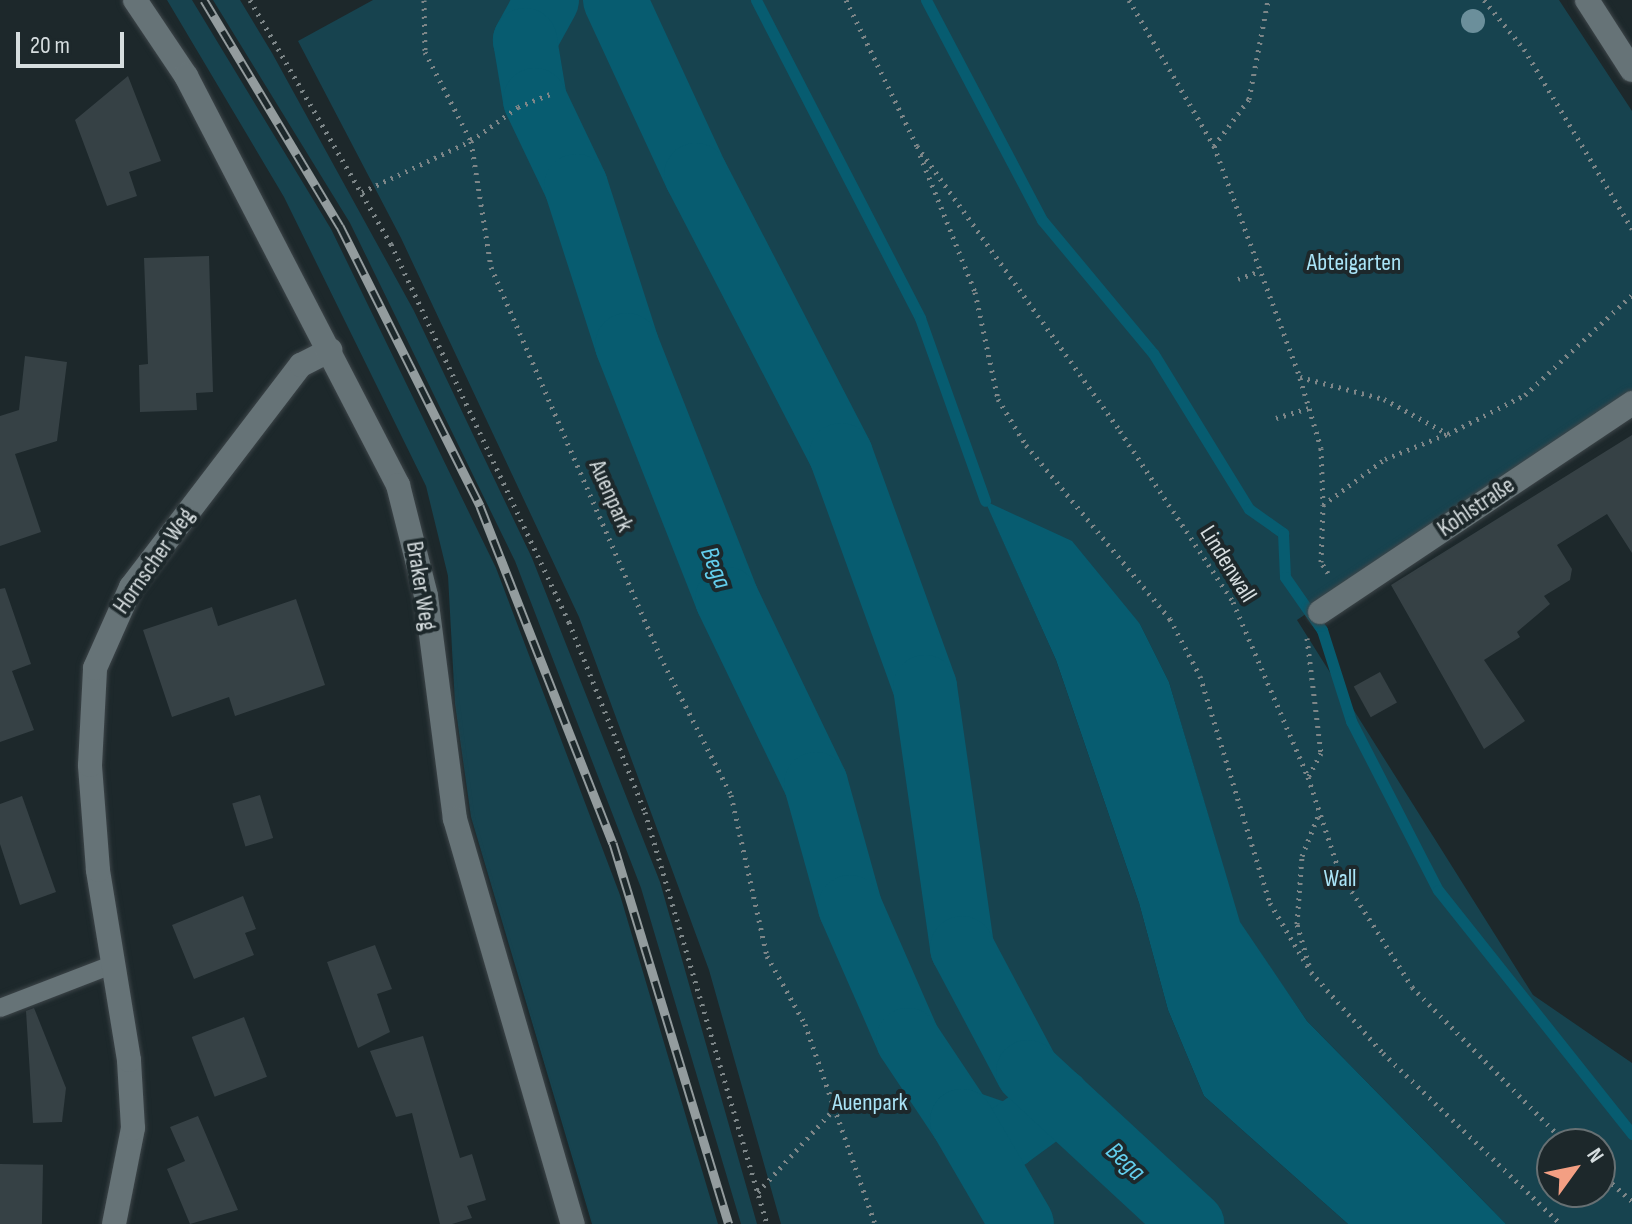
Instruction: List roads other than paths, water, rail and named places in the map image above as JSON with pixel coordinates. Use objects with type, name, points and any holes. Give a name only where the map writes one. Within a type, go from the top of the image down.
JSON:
[{"type":"street","name":"Braker Weg","points":[[135,0],[186,76],[330,350],[410,520],[426,596],[455,819],[573,1224]]},
{"type":"street","points":[[1587,0],[1632,70]]},
{"type":"street","name":"Hornscher Weg","points":[[114,1224],[133,1128],[90,765],[95,668],[131,587],[301,365],[330,350]]},
{"type":"street","name":"Kohlstraße","points":[[1311,618],[1632,403]]},
{"type":"lane","points":[[0,1008],[114,964]]},
{"type":"waterway","name":"Bega","points":[[547,0],[525,40],[535,100],[576,186],[627,345],[727,599],[816,784],[850,907],[908,1040],[962,1121],[1008,1137],[1059,1100]]},
{"type":"waterway","name":"Bega","points":[[615,0],[696,175],[841,455],[925,687],[962,948],[1028,1072],[1192,1224]]},
{"type":"waterway","name":"Bega","points":[[756,0],[920,318],[985,501]]},
{"type":"waterway","points":[[926,0],[1042,220],[1153,353],[1249,509],[1283,533],[1285,577],[1322,630],[1351,721],[1438,890],[1632,1134]]},
{"type":"waterway","name":"Bega","points":[[962,1121],[1022,1224]]},
{"type":"railway","points":[[204,0],[340,226],[480,506],[613,843],[729,1224]]},
{"type":"park label","name":"Abteigarten","points":[[1354,263]]},
{"type":"park label","name":"Wall","points":[[1340,879]]},
{"type":"park label","name":"Auenpark","points":[[870,1103]]}]
